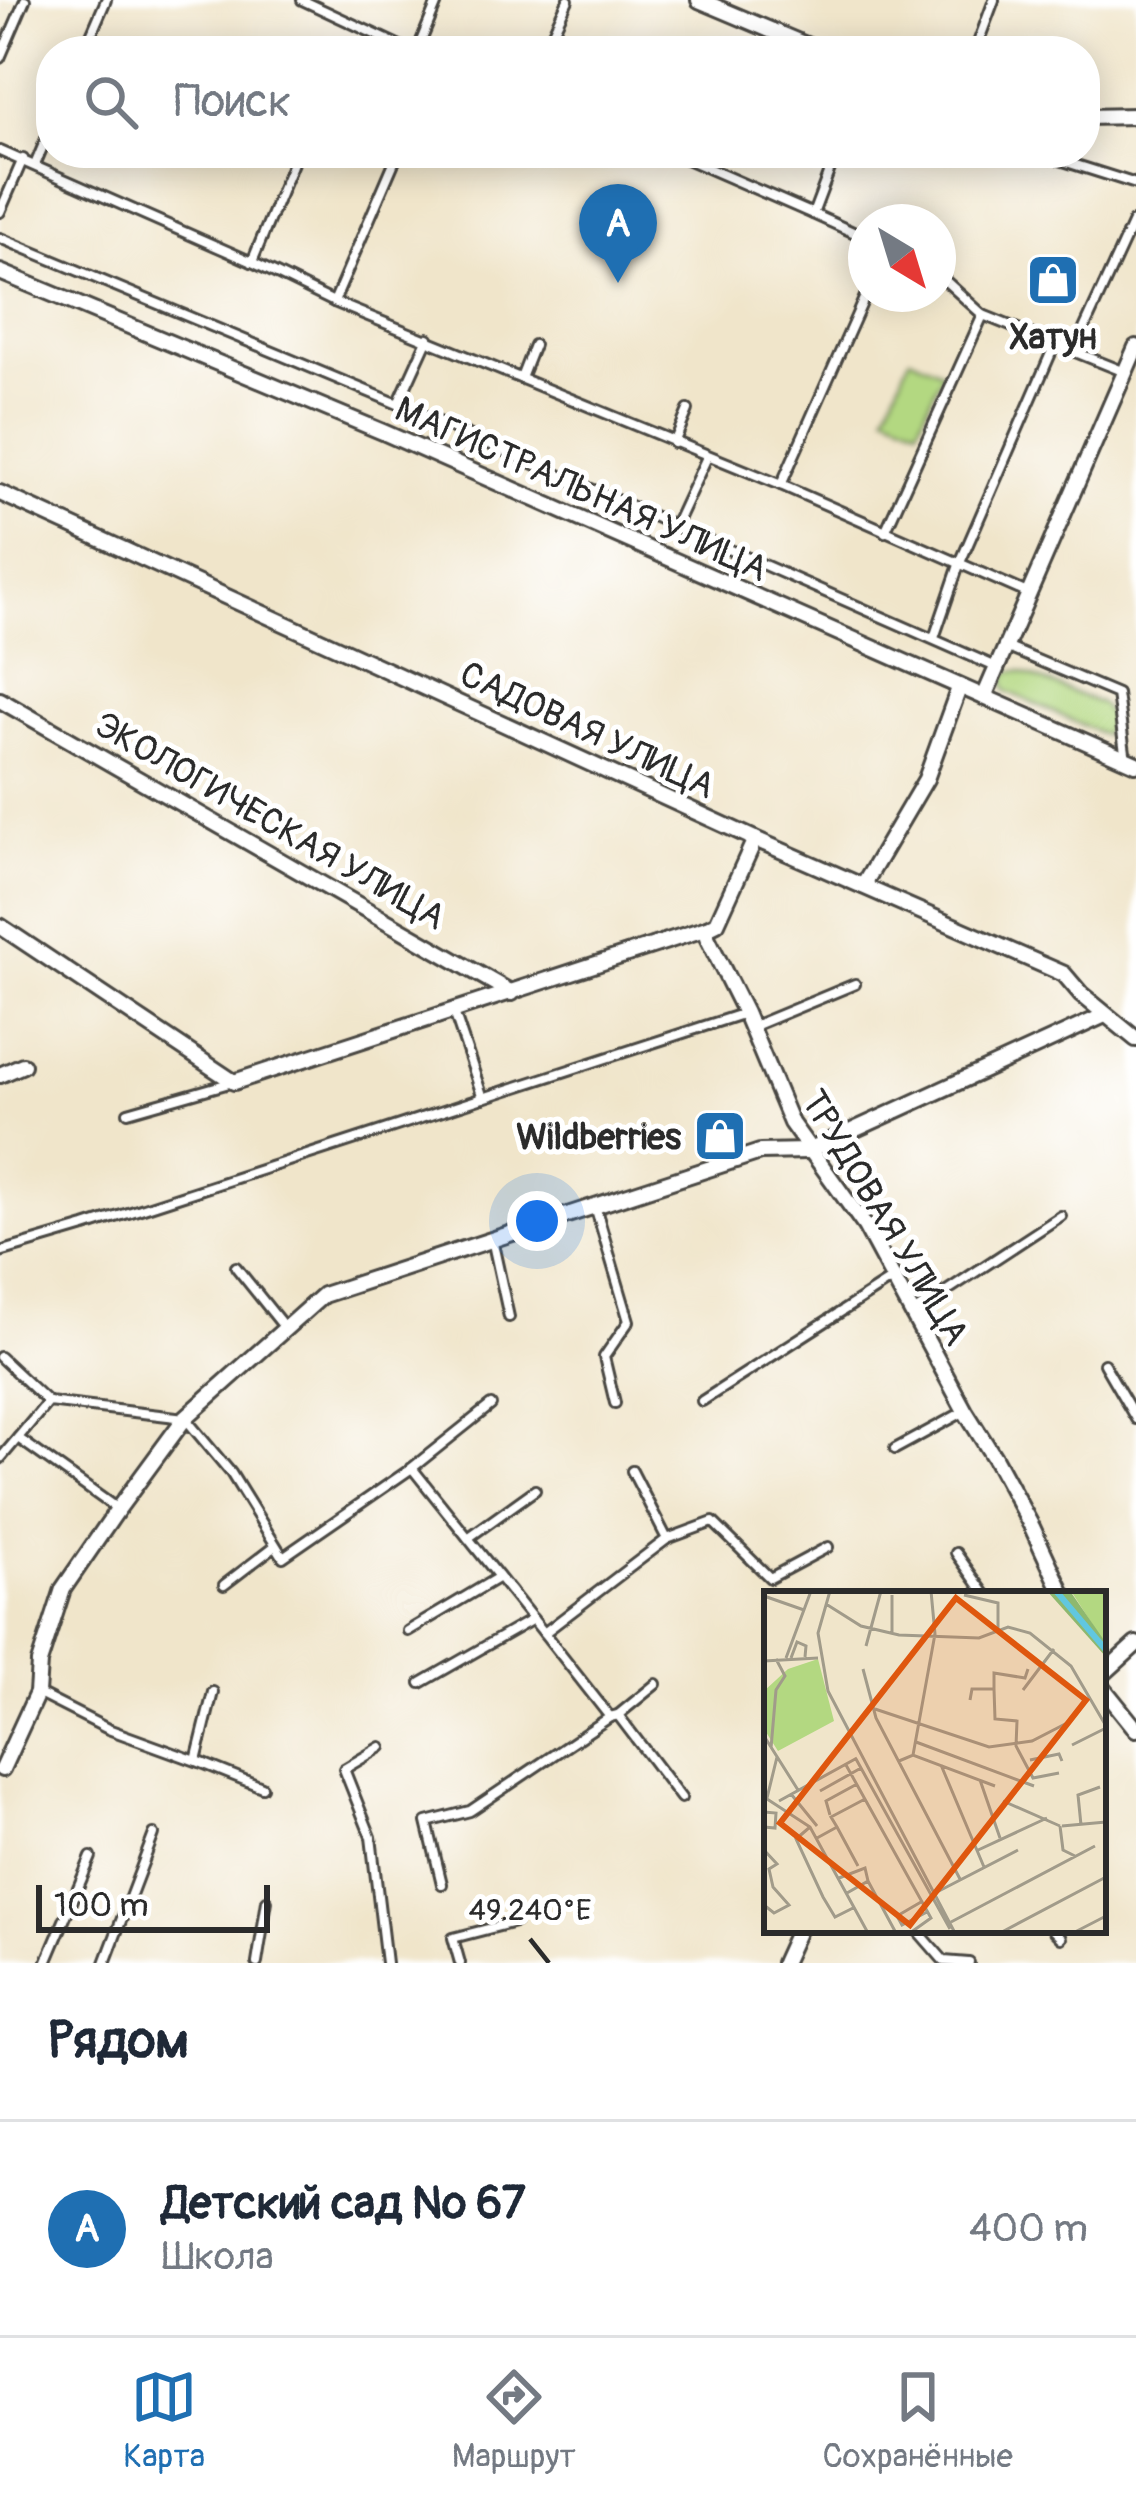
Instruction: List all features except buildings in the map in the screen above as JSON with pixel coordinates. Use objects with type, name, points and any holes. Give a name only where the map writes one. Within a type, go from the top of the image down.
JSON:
[{"type":"street","points":[[699,0],[784,36]]},
{"type":"street","points":[[1100,117],[1136,116]]},
{"type":"street","name":"МАГИСТРАЛЬНАЯ УЛИЦА","points":[[1,274],[383,432],[1131,762]]},
{"type":"street","points":[[984,697],[1136,347]]},
{"type":"street","name":"САДОВАЯ УЛИЦА","points":[[0,493],[1064,974],[1136,1039]]},
{"type":"street","points":[[863,886],[926,778],[959,688]]},
{"type":"street","name":"ЭКОЛОГИЧЕСКАЯ УЛИЦА","points":[[0,700],[512,993]]},
{"type":"street","points":[[0,926],[234,1082],[706,928],[716,922],[755,838]]},
{"type":"street","name":"ТРУДОВАЯ УЛИЦА","points":[[706,928],[790,1124],[865,1226],[1013,1493],[1062,1591]]},
{"type":"street","points":[[2,1769],[37,1693],[39,1663],[63,1589],[184,1418],[322,1295],[760,1152],[808,1151],[1106,1015]]},
{"type":"street","points":[[0,1075],[23,1065]]},
{"type":"street","points":[[1106,1671],[1136,1644]]},
{"type":"street","points":[[1106,1692],[1136,1729]]},
{"type":"street","points":[[783,1963],[797,1933]]},
{"type":"lane","points":[[0,58],[25,0]]},
{"type":"lane","points":[[90,36],[106,0]]},
{"type":"lane","points":[[302,0],[381,36]]},
{"type":"lane","points":[[421,36],[438,0]]},
{"type":"lane","points":[[551,36],[568,0]]},
{"type":"lane","points":[[981,36],[994,0]]},
{"type":"lane","points":[[0,151],[35,164]]},
{"type":"lane","points":[[0,212],[23,159]]},
{"type":"lane","points":[[44,168],[334,302],[781,485],[1027,593]]},
{"type":"lane","points":[[252,262],[291,168]]},
{"type":"lane","points":[[334,302],[392,168]]},
{"type":"lane","points":[[707,168],[848,230]]},
{"type":"lane","points":[[813,214],[830,168]]},
{"type":"lane","points":[[1091,168],[1136,184]]},
{"type":"lane","points":[[1074,351],[1136,223]]},
{"type":"lane","points":[[0,238],[398,404],[996,667]]},
{"type":"lane","points":[[956,290],[983,314],[1125,372]]},
{"type":"lane","points":[[781,485],[858,312]]},
{"type":"lane","points":[[885,532],[983,314]]},
{"type":"lane","points":[[398,404],[428,338]]},
{"type":"lane","points":[[934,638],[959,565],[1055,344]]},
{"type":"lane","points":[[521,377],[534,345]]},
{"type":"lane","points":[[674,442],[688,410]]},
{"type":"lane","points":[[675,526],[707,457]]},
{"type":"lane","points":[[1005,647],[1118,694],[1131,762]]},
{"type":"lane","points":[[0,1252],[855,983]]},
{"type":"lane","points":[[454,1012],[483,1099]]},
{"type":"lane","points":[[128,1112],[234,1082]]},
{"type":"lane","points":[[595,1206],[629,1321],[604,1357],[615,1403]]},
{"type":"lane","points":[[912,1314],[1061,1216]]},
{"type":"lane","points":[[492,1239],[509,1317]]},
{"type":"lane","points":[[236,1268],[285,1328]]},
{"type":"lane","points":[[702,1401],[892,1278]]},
{"type":"lane","points":[[0,1357],[48,1402],[184,1418],[231,1473],[283,1557],[412,1468],[491,1405]]},
{"type":"lane","points":[[1104,1364],[1136,1419]]},
{"type":"lane","points":[[0,1460],[48,1402]]},
{"type":"lane","points":[[895,1449],[964,1412]]},
{"type":"lane","points":[[18,1438],[118,1508]]},
{"type":"lane","points":[[412,1468],[681,1798]]},
{"type":"lane","points":[[632,1471],[667,1539]]},
{"type":"lane","points":[[468,1538],[536,1490]]},
{"type":"lane","points":[[544,1633],[667,1539],[713,1522],[770,1578],[828,1547]]},
{"type":"lane","points":[[224,1585],[275,1545]]},
{"type":"lane","points":[[956,1553],[983,1591]]},
{"type":"lane","points":[[408,1631],[499,1577]]},
{"type":"lane","points":[[421,1683],[533,1619]]},
{"type":"lane","points":[[442,1884],[427,1822],[470,1810],[656,1684]]},
{"type":"lane","points":[[196,1761],[213,1692]]},
{"type":"lane","points":[[37,1693],[107,1730],[262,1787]]},
{"type":"lane","points":[[380,1747],[344,1769],[371,1837],[386,1963]]},
{"type":"lane","points":[[105,1963],[154,1834]]},
{"type":"lane","points":[[46,1963],[91,1857]]},
{"type":"lane","points":[[257,1963],[267,1901]]},
{"type":"lane","points":[[460,1963],[453,1938],[515,1922]]},
{"type":"lane","points":[[920,1933],[944,1961],[970,1963]]},
{"type":"green space","points":[[910,357],[943,372],[918,427],[886,413]]},
{"type":"green space","points":[[1020,671],[1101,704],[1111,719],[1104,735],[1007,691],[1007,672]]},
{"type":"place","name":"Хатун","points":[[1053,280]]},
{"type":"place","name":"Детский сад № 67","points":[[618,283]]},
{"type":"place","name":"Wildberries","points":[[720,1136]]}]
